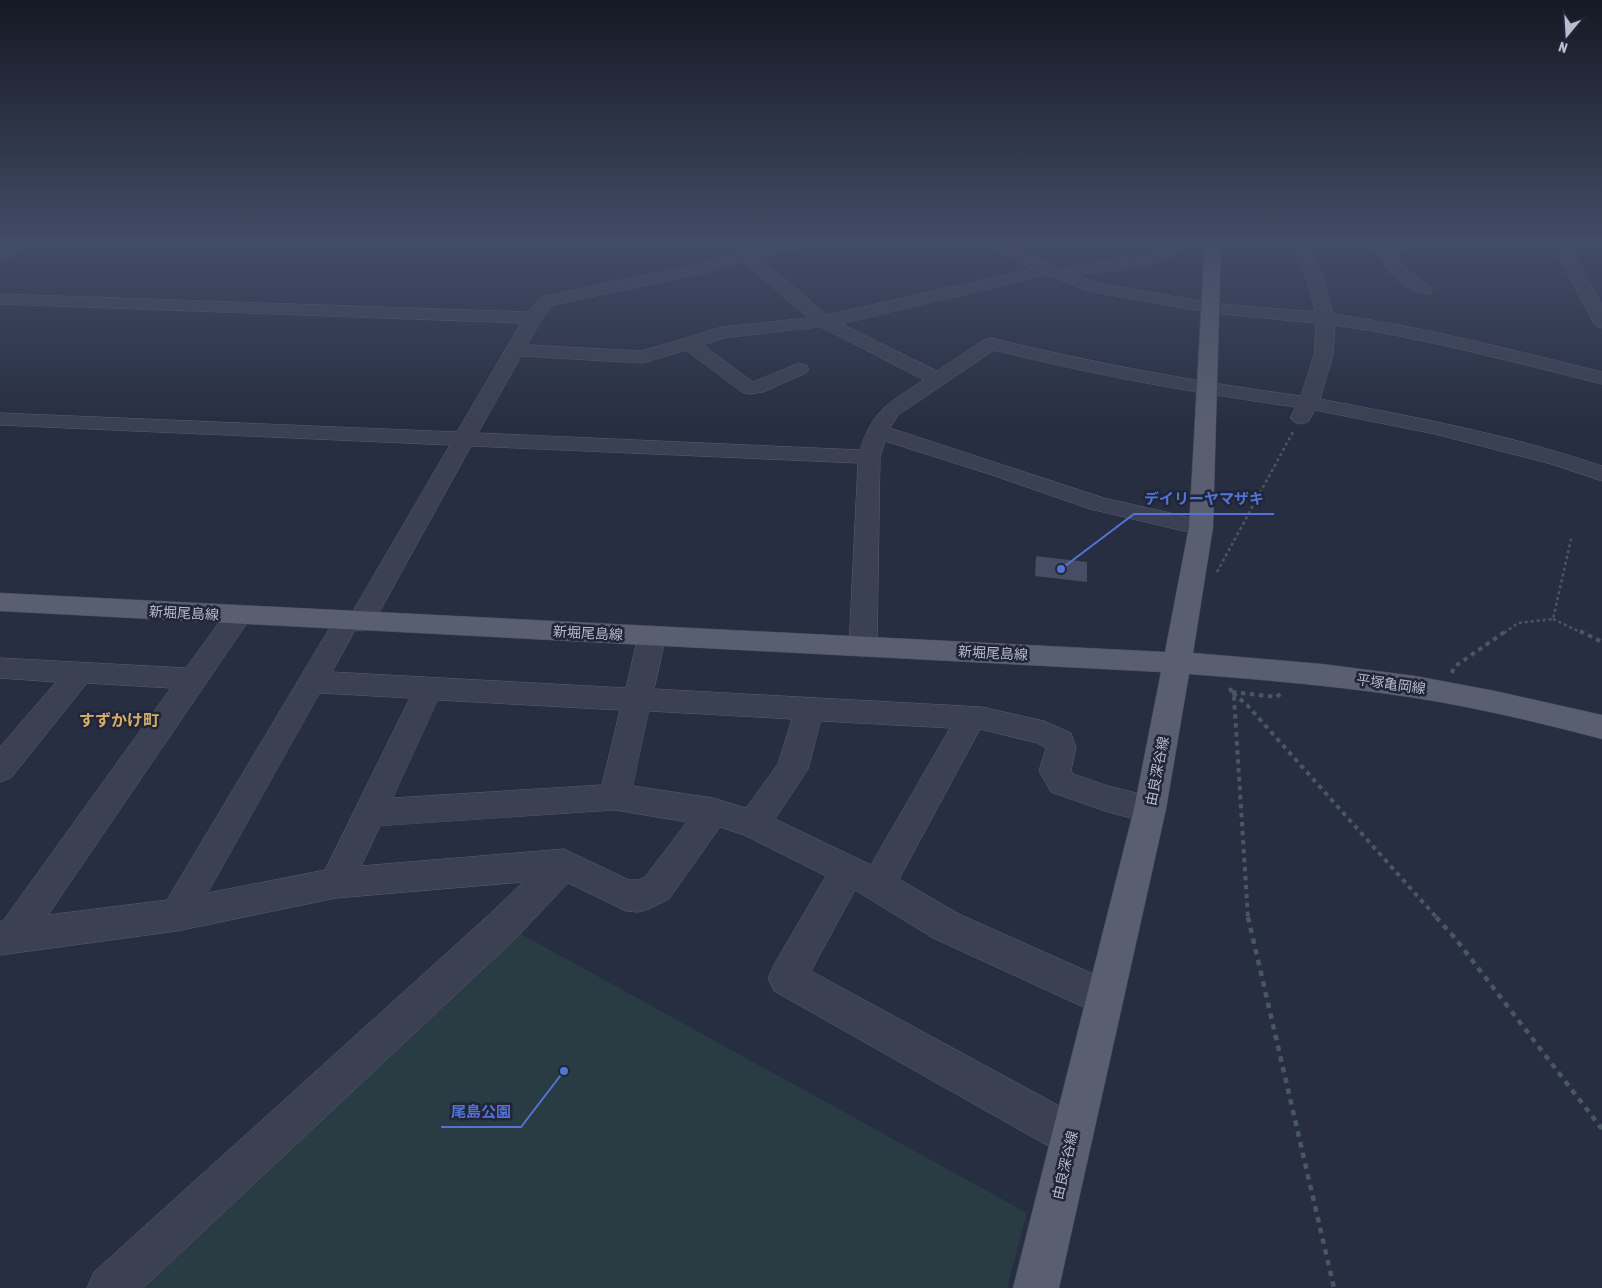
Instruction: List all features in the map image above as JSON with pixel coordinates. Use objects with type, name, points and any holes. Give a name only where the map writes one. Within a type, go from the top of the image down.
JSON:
[{"type":"main road","name":"由良深谷線","points":[[1036,1288],[1150,809],[1190,600],[1200,527],[1211,303]]},
{"type":"main road","name":"新堀尾島線","points":[[0,602],[353,622],[1177,663]]},
{"type":"main road","name":"平塚亀岡線","points":[[1177,663],[1280,670],[1451,693],[1602,727]]},
{"type":"street","points":[[115,303],[533,318]]},
{"type":"street","points":[[177,915],[311,682],[353,622],[464,439],[533,318],[545,303]]},
{"type":"street","points":[[802,303],[823,321],[937,379]]},
{"type":"street","points":[[516,350],[643,357],[722,333],[823,321],[907,303]]},
{"type":"street","points":[[1184,303],[1211,308],[1325,318],[1379,326],[1492,350],[1602,378]]},
{"type":"street","points":[[1304,412],[1325,348],[1325,318],[1321,303]]},
{"type":"street","points":[[1594,303],[1600,314]]},
{"type":"street","points":[[689,343],[750,388],[756,388],[799,369]]},
{"type":"street","points":[[862,647],[869,457],[877,431],[891,411],[992,344],[1047,359],[1206,389],[1304,412],[1436,428],[1559,459],[1602,474]]},
{"type":"street","points":[[0,419],[869,457]]},
{"type":"street","points":[[877,431],[1000,470],[1098,504],[1200,527]]},
{"type":"street","points":[[6,937],[238,616]]},
{"type":"street","points":[[615,797],[652,636]]},
{"type":"street","points":[[0,668],[194,679]]},
{"type":"street","points":[[0,769],[80,672]]},
{"type":"street","points":[[311,682],[982,718],[1054,736],[1060,741],[1061,748],[1055,771],[1062,783],[1108,799],[1150,809]]},
{"type":"street","points":[[336,883],[429,689]]},
{"type":"street","points":[[754,824],[792,769],[810,709]]},
{"type":"street","points":[[970,718],[863,878],[787,978],[1072,1136]]},
{"type":"street","points":[[369,813],[615,797],[713,812],[754,824],[863,878],[946,926],[1105,998]]},
{"type":"street","points":[[6,937],[177,915],[336,883],[564,864],[626,895],[638,896],[649,893],[657,888],[713,812]]},
{"type":"street","points":[[110,1288],[505,924],[564,864]]},
{"type":"path","points":[[1190,600],[1204,596],[1304,412]]},
{"type":"path","points":[[1554,619],[1571,539]]},
{"type":"path","points":[[1451,693],[1450,678],[1454,667],[1518,623],[1554,619],[1602,642]]},
{"type":"path","points":[[1228,682],[1234,697],[1248,924],[1334,1288]]},
{"type":"path","points":[[1232,692],[1247,705],[1455,938],[1602,1129]]},
{"type":"shaded area","points":[[512,929],[1027,1213],[1007,1288],[123,1288]]},
{"type":"building","points":[[1036,556],[1087,562],[1087,582],[1035,576]]},
{"type":"place","name":"デイリーヤマザキ","points":[[1061,569]]},
{"type":"place","name":"尾島公園","points":[[564,1071]]},
{"type":"district","name":"すずかけ町","points":[[119,720]]}]
